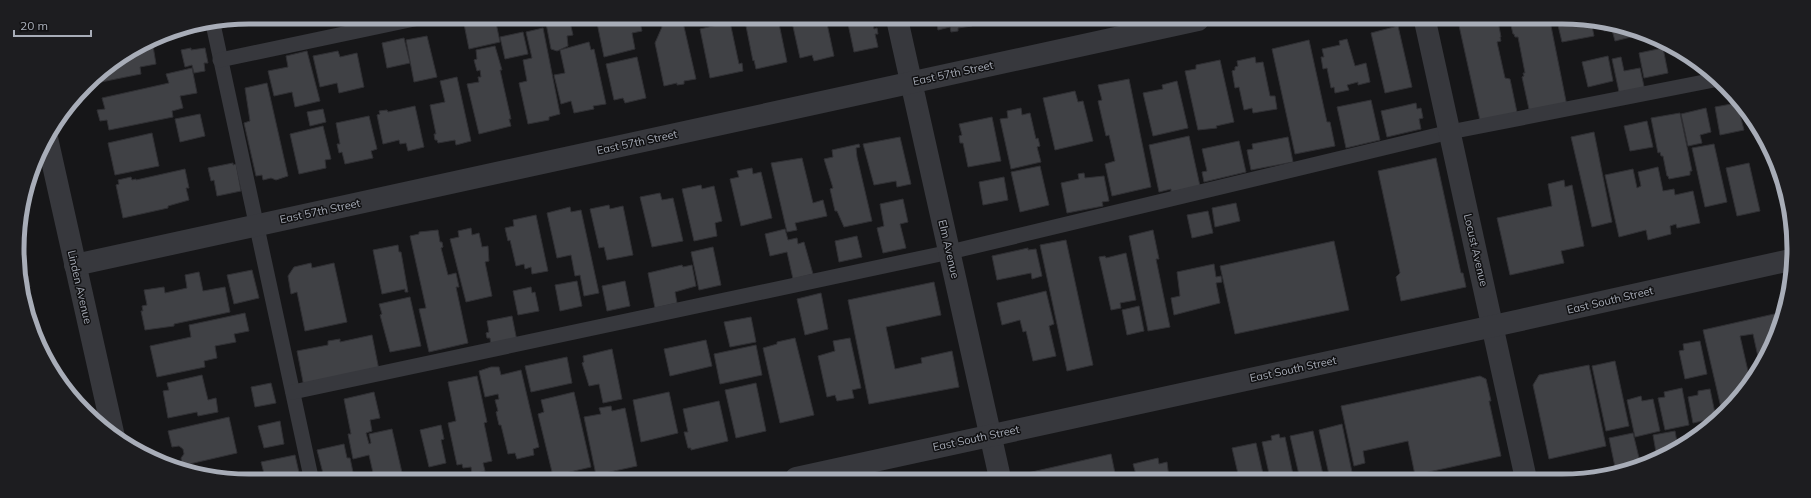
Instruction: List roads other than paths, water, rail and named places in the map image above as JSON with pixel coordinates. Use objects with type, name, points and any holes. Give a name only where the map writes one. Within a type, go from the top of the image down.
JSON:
[{"type":"street","name":"Elm Avenue","points":[[898,24],[999,474]]},
{"type":"street","name":"East 57th Street","points":[[75,265],[1180,24]]},
{"type":"street","name":"Locust Avenue","points":[[1426,24],[1525,474]]},
{"type":"street","name":"Linden Avenue","points":[[49,145],[112,428]]},
{"type":"street","name":"East South Street","points":[[814,474],[1787,261]]},
{"type":"lane","points":[[220,60],[391,24]]},
{"type":"lane","points":[[214,27],[310,474]]},
{"type":"lane","points":[[293,392],[950,252],[1450,132],[1711,81]]}]
